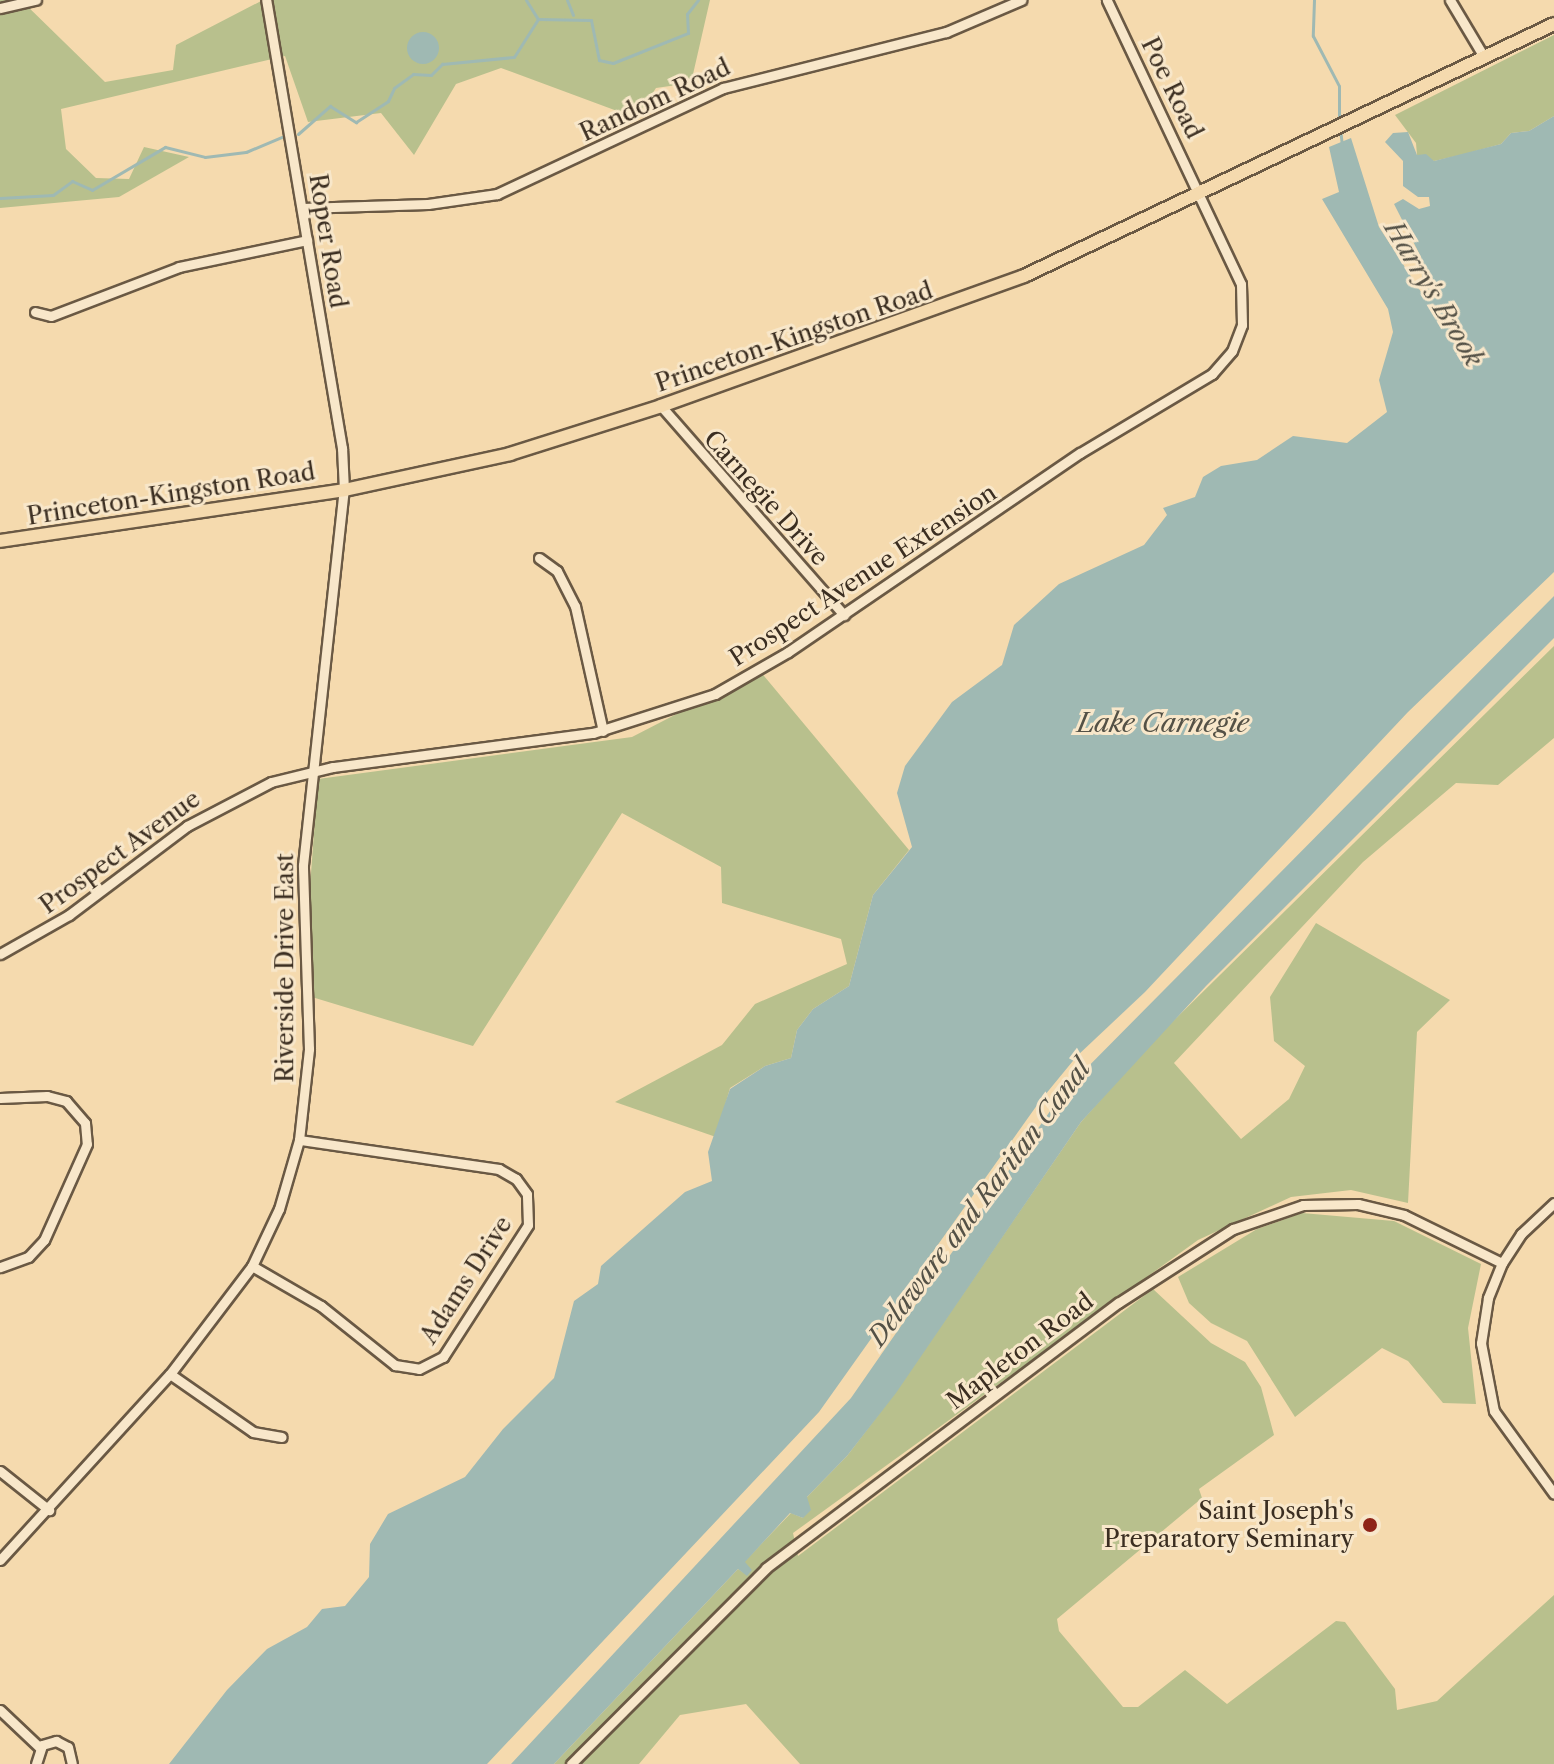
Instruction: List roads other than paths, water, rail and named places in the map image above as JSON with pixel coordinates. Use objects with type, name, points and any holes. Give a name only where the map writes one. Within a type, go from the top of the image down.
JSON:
[{"type":"main road","name":"Princeton-Kingston Road","points":[[0,541],[344,490],[510,454],[661,406],[942,309],[1201,193],[1554,24]]},
{"type":"street","points":[[0,8],[36,0]]},
{"type":"street","name":"Roper Road","points":[[266,0],[342,448],[344,490]]},
{"type":"street","name":"Random Road","points":[[302,208],[428,204],[497,194],[723,88],[946,32],[1021,0]]},
{"type":"street","name":"Poe Road","points":[[1107,0],[1201,193]]},
{"type":"street","points":[[1450,0],[1484,57]]},
{"type":"street","name":"Prospect Avenue Extension","points":[[310,771],[603,731],[715,694],[844,615],[1223,363],[1242,325],[1244,296],[1201,193]]},
{"type":"street","points":[[35,312],[51,316],[179,267],[307,240]]},
{"type":"street","name":"Carnegie Drive","points":[[661,406],[844,615]]},
{"type":"street","name":"Riverside Drive East","points":[[0,1560],[49,1510],[170,1374],[252,1266],[279,1209],[299,1140],[308,1063],[303,865],[310,771],[344,490]]},
{"type":"street","points":[[539,558],[557,571],[575,606],[603,731]]},
{"type":"street","name":"Prospect Avenue","points":[[0,954],[69,915],[212,810],[271,782],[310,771]]},
{"type":"street","points":[[0,1098],[47,1096],[66,1101],[85,1123],[87,1144],[44,1240],[28,1257],[0,1267]]},
{"type":"street","name":"Adams Drive","points":[[252,1266],[321,1306],[395,1365],[419,1369],[443,1357],[528,1225],[527,1194],[516,1179],[499,1169],[299,1140]]},
{"type":"street","points":[[1554,1203],[1521,1234],[1502,1263],[1482,1323],[1483,1365],[1504,1430],[1554,1494]]},
{"type":"street","name":"Mapleton Road","points":[[571,1764],[766,1568],[1118,1303],[1233,1229],[1303,1205],[1358,1204],[1404,1215],[1502,1263]]},
{"type":"street","points":[[170,1374],[253,1432],[282,1437]]},
{"type":"street","points":[[0,1471],[49,1510]]},
{"type":"street","points":[[0,1710],[40,1748]]},
{"type":"street","points":[[36,1764],[40,1748],[50,1741],[63,1743],[72,1764]]},
{"type":"water","points":[[423,32],[434,37],[439,48],[434,59],[423,64],[412,59],[407,48],[412,37]]},
{"type":"water","name":"Lake Carnegie","points":[[1554,116],[1554,572],[1408,712],[1145,992],[1077,1056],[1040,1101],[819,1412],[487,1764],[169,1764],[227,1690],[267,1649],[307,1627],[322,1609],[345,1606],[369,1577],[370,1544],[388,1514],[465,1477],[503,1429],[554,1378],[574,1301],[598,1284],[601,1266],[685,1192],[712,1181],[708,1152],[730,1089],[765,1066],[791,1058],[797,1030],[813,1009],[849,986],[873,895],[912,847],[897,793],[905,766],[952,702],[1002,665],[1014,625],[1059,584],[1144,545],[1167,515],[1163,508],[1195,497],[1203,477],[1221,466],[1257,460],[1293,436],[1347,443],[1387,412],[1379,380],[1393,332],[1388,309],[1322,199],[1339,192],[1329,147],[1351,138],[1379,227],[1423,295],[1421,257],[1394,204],[1403,199],[1419,209],[1430,206],[1429,197],[1418,197],[1403,186],[1403,161],[1385,142],[1393,133],[1408,132],[1417,155],[1426,154],[1434,161],[1501,144],[1511,133],[1529,131]]},
{"type":"water","points":[[1554,596],[1554,638],[1206,986],[1081,1122],[896,1393],[847,1456],[807,1497],[811,1510],[803,1518],[790,1513],[745,1562],[752,1570],[747,1576],[738,1569],[554,1764],[511,1764],[851,1398],[1064,1091]]},
{"type":"waterway","points":[[526,0],[538,19]]},
{"type":"waterway","points":[[567,0],[573,15]]},
{"type":"waterway","name":"Harry's Brook","points":[[298,134],[330,106],[356,122],[388,101],[394,88],[413,74],[431,75],[442,64],[514,57],[538,19],[591,20],[599,60],[613,63],[688,33],[687,14],[698,0]]},
{"type":"waterway","name":"Harry's Brook","points":[[1314,0],[1313,36],[1339,86],[1339,121]]},
{"type":"waterway","name":"Harry's Brook","points":[[1340,129],[1342,145]]},
{"type":"waterway","name":"Harry's Brook","points":[[0,198],[53,195],[72,181],[92,190],[165,147],[205,157],[246,152],[282,137]]},
{"type":"place","name":"Saint Joseph's Preparatory Seminary","points":[[1370,1525]]},
{"type":"water label","name":"Delaware and Raritan Canal","points":[[980,1203]]}]
